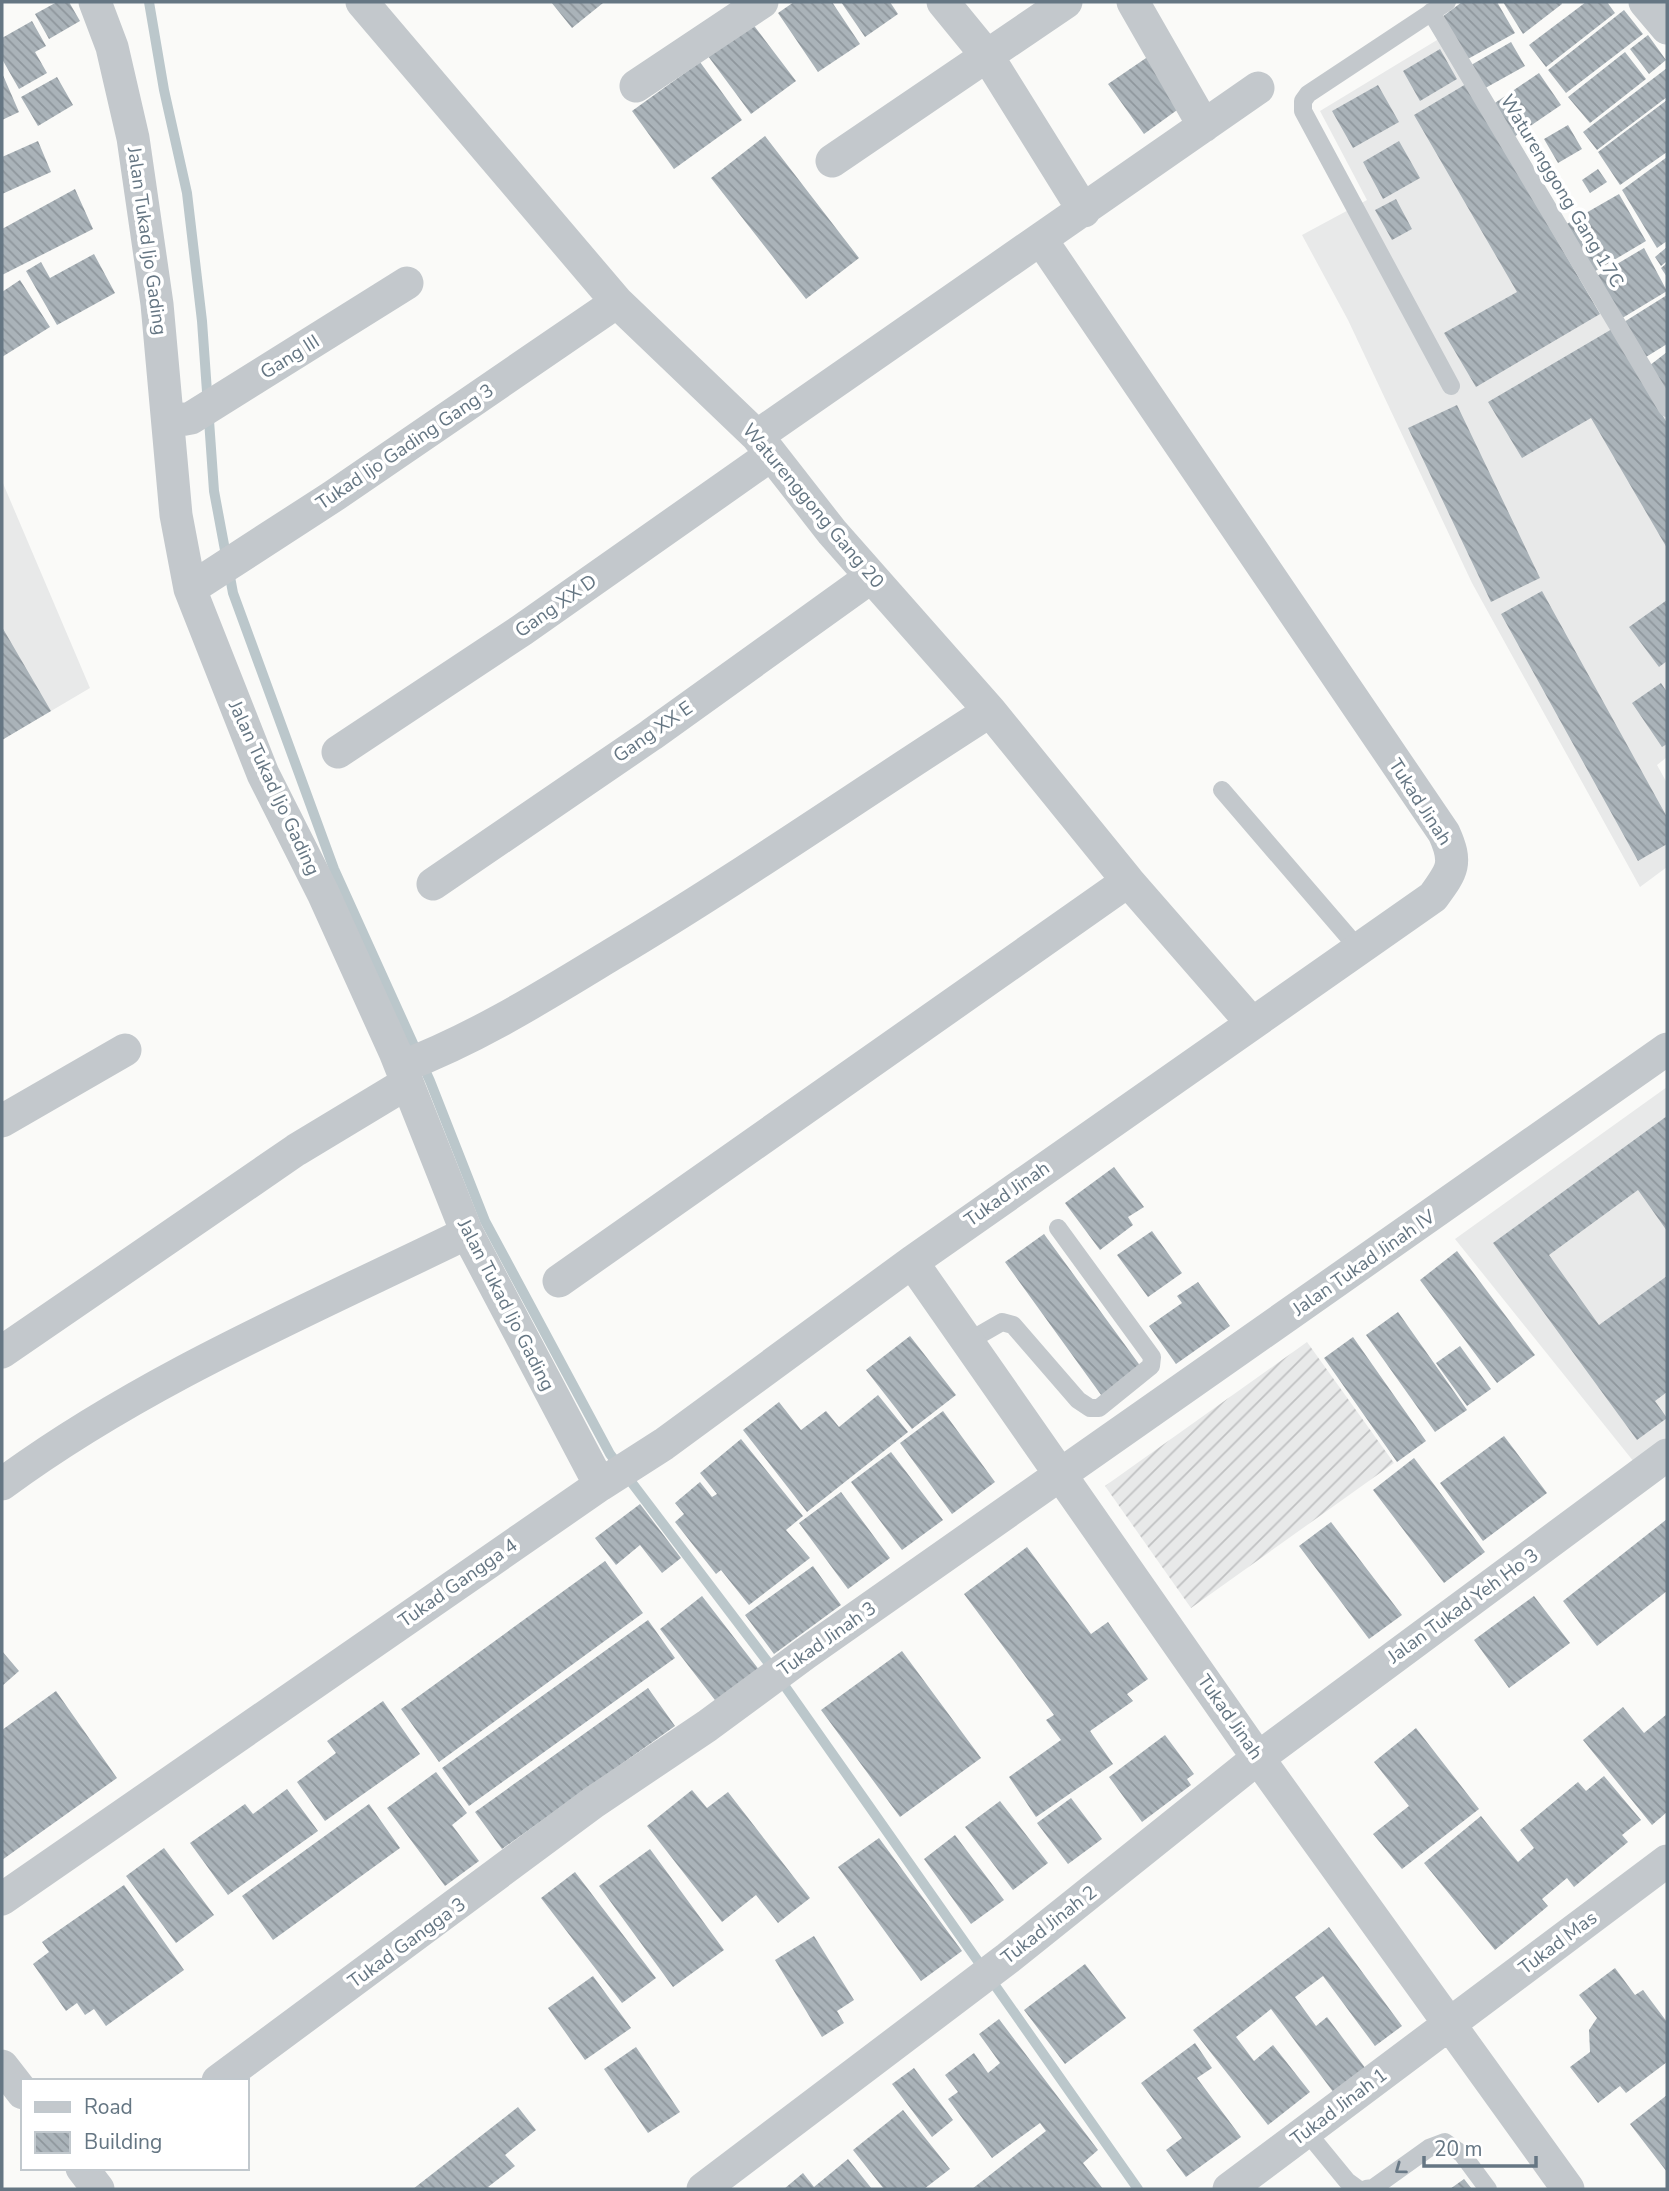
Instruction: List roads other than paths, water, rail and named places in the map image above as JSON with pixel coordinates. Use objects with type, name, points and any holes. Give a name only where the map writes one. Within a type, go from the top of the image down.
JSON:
[{"type":"street","name":"Jalan Tukad Ijo Gading","points":[[95,2],[113,47],[133,138],[157,304],[180,420],[176,515],[203,581],[263,774],[323,893],[417,1065],[467,1233],[605,1482]]},
{"type":"street","name":"Waturenggong Gang 20","points":[[362,2],[617,302],[723,400],[764,446],[871,578],[990,711],[1128,881],[1251,1022]]},
{"type":"street","points":[[636,86],[762,2]]},
{"type":"street","points":[[943,2],[988,57],[1084,211]]},
{"type":"street","points":[[832,161],[1066,2]]},
{"type":"street","points":[[1133,2],[1204,126]]},
{"type":"street","points":[[1645,2],[1667,28]]},
{"type":"street","name":"Gang XX D","points":[[338,752],[522,630],[764,446],[1042,241],[1258,88]]},
{"type":"street","name":"Tukad Jinah","points":[[1042,241],[1444,833],[1454,855],[1450,873],[1433,897],[912,1262],[1258,1758],[1568,2189]]},
{"type":"street","name":"Gang III","points":[[180,420],[224,399],[407,283]]},
{"type":"street","name":"Tukad Ijo Gading Gang 3","points":[[203,581],[617,302]]},
{"type":"street","name":"Gang XX E","points":[[433,884],[651,735],[871,578]]},
{"type":"street","points":[[2,1352],[417,1065],[526,1008],[676,916],[990,711]]},
{"type":"street","points":[[559,1280],[1128,881]]},
{"type":"street","name":"Jalan Tukad Jinah IV","points":[[1061,1477],[1667,1049]]},
{"type":"street","points":[[2,1121],[125,1050]]},
{"type":"street","points":[[2,1484],[64,1438],[175,1378],[467,1233]]},
{"type":"street","name":"Tukad Gangga 4","points":[[2,1899],[605,1482],[664,1444],[912,1262]]},
{"type":"street","name":"Jalan Tukad Yeh Ho 3","points":[[1258,1758],[1667,1455]]},
{"type":"street","name":"Tukad Jinah 3","points":[[594,1802],[707,1727],[806,1653],[1061,1477]]},
{"type":"street","name":"Tukad Jinah 2","points":[[703,2189],[1008,1958],[1258,1758]]},
{"type":"street","name":"Tukad Gangga 3","points":[[222,2079],[594,1802]]},
{"type":"street","name":"Tukad Mas","points":[[1449,2025],[1667,1861]]},
{"type":"street","name":"Tukad Jinah 1","points":[[1229,2189],[1449,2025]]},
{"type":"street","points":[[2,2066],[21,2090]]},
{"type":"lane","points":[[1447,2],[1308,94],[1303,101],[1303,111],[1451,386]]},
{"type":"lane","name":"Waturenggong Gang 17C","points":[[1431,12],[1667,408]]},
{"type":"lane","points":[[1222,790],[1358,948]]},
{"type":"lane","points":[[968,1340],[1002,1322],[1013,1325],[1078,1401],[1090,1408],[1099,1408],[1151,1366],[1152,1357],[1058,1228]]},
{"type":"lane","points":[[1306,2131],[1348,2181],[1358,2189]]},
{"type":"lane","points":[[1366,2189],[1373,2188],[1429,2148],[1445,2142],[1462,2154],[1488,2189]]},
{"type":"waterway","points":[[149,2],[164,90],[187,193],[202,321],[214,491],[233,593],[334,869],[430,1081],[485,1221],[610,1454],[770,1665],[1138,2189]]}]
